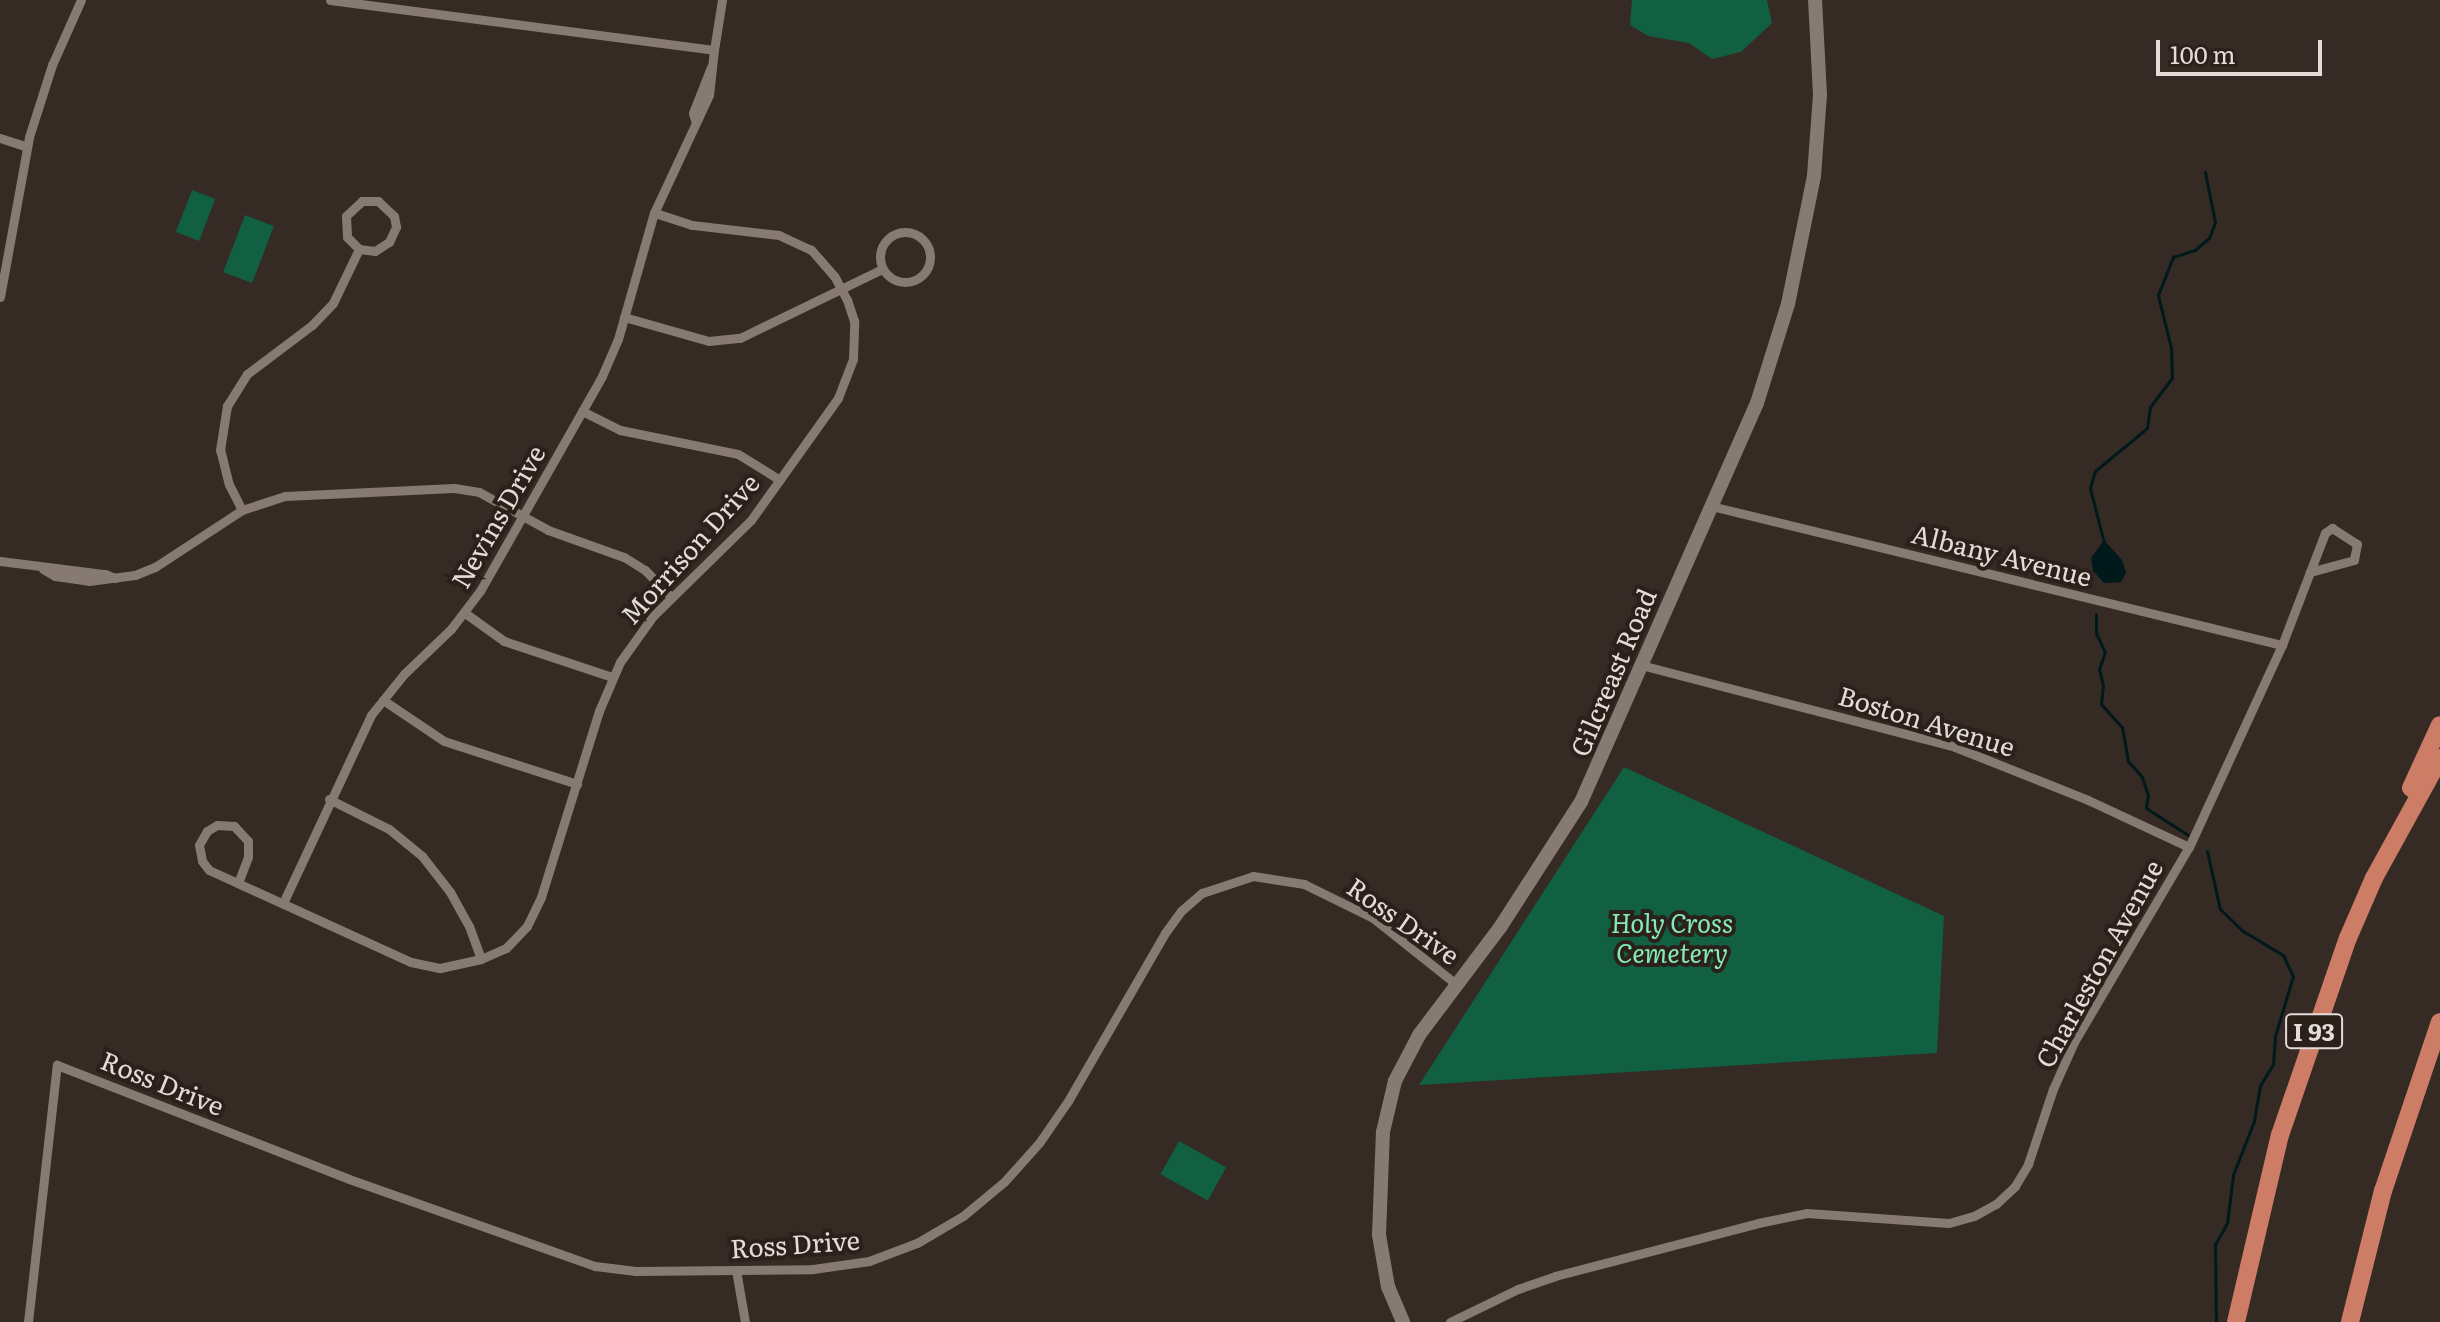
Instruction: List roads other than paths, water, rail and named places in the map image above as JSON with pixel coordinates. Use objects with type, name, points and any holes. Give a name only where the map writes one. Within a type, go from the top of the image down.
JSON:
[{"type":"highway","points":[[2374,878],[2440,725]]},
{"type":"highway","name":"I 93","points":[[2236,1322],[2280,1135],[2348,938],[2374,878],[2440,758]]},
{"type":"highway","points":[[2350,1322],[2383,1191],[2440,1022]]},
{"type":"street","points":[[0,297],[27,147],[52,65],[81,0]]},
{"type":"street","points":[[330,0],[714,50]]},
{"type":"street","name":"Nevins Drive","points":[[283,903],[363,729],[383,700],[465,613],[524,517],[610,358],[654,213],[709,95],[722,0]]},
{"type":"street","name":"Gilcreast Road","points":[[1403,1322],[1381,1263],[1378,1222],[1383,1132],[1395,1081],[1405,1057],[1501,926],[1569,824],[1614,731],[1743,439],[1770,367],[1805,227],[1818,150],[1820,95],[1815,0]]},
{"type":"street","points":[[0,138],[27,147]]},
{"type":"street","points":[[362,201],[378,201],[391,211],[395,233],[380,249],[359,249],[347,237],[346,216],[362,201]]},
{"type":"street","name":"Morrison Drive","points":[[238,883],[248,857],[248,841],[234,826],[217,825],[204,835],[200,856],[209,870],[411,962],[440,968],[481,959],[518,938],[536,911],[612,677],[640,631],[751,520],[838,398],[851,372],[854,321],[842,288],[821,260],[799,242],[758,231],[692,225],[654,213]]},
{"type":"street","points":[[895,234],[916,234],[927,245],[929,266],[915,281],[899,282],[882,269],[881,248],[895,234]]},
{"type":"street","points":[[242,510],[229,485],[220,450],[227,406],[247,374],[312,325],[333,303],[359,249]]},
{"type":"street","points":[[624,317],[709,341],[740,338],[882,269]]},
{"type":"street","points":[[582,411],[620,430],[738,454],[780,480]]},
{"type":"street","points":[[0,561],[43,569],[55,576],[74,580],[106,582],[155,567],[242,510],[295,494],[454,488],[479,492],[524,517],[635,563],[671,597]]},
{"type":"street","name":"Albany Avenue","points":[[1711,506],[2282,645]]},
{"type":"street","name":"Charleston Avenue","points":[[1450,1322],[1518,1289],[1555,1276],[1758,1223],[1807,1213],[1949,1223],[1974,1216],[1996,1204],[2015,1186],[2028,1164],[2053,1089],[2074,1042],[2189,847],[2282,645],[2310,572],[2325,533],[2332,528],[2357,544],[2354,560],[2310,572]]},
{"type":"street","points":[[465,613],[504,641],[612,677]]},
{"type":"street","name":"Boston Avenue","points":[[1641,665],[1955,747],[2088,800],[2189,847]]},
{"type":"street","points":[[383,700],[444,741],[577,784]]},
{"type":"street","points":[[329,799],[389,829],[414,849],[440,878],[469,926],[481,959]]},
{"type":"street","name":"Ross Drive","points":[[28,1322],[57,1065],[349,1179],[595,1266],[636,1271],[813,1269],[869,1261],[941,1231],[984,1200],[1039,1143],[1068,1101],[1151,956],[1181,911],[1202,893],[1227,882],[1253,876],[1278,879],[1328,893],[1373,918],[1456,984]]},
{"type":"street","points":[[736,1270],[745,1322]]},
{"type":"water","points":[[2104,540],[2122,560],[2126,573],[2121,582],[2104,583],[2093,571],[2091,558]]},
{"type":"waterway","points":[[2104,543],[2090,488],[2095,471],[2147,428],[2150,407],[2172,378],[2171,348],[2158,295],[2173,257],[2195,250],[2209,238],[2215,222],[2205,172]]},
{"type":"waterway","points":[[2096,614],[2096,633],[2105,652],[2099,669],[2103,685],[2101,704],[2122,727],[2128,761],[2142,777],[2148,795],[2146,808],[2188,835]]},
{"type":"waterway","points":[[2207,851],[2220,909],[2243,931],[2283,955],[2293,976],[2275,1036],[2273,1064],[2260,1086],[2254,1121],[2233,1175],[2227,1223],[2215,1245],[2216,1322]]},
{"type":"park label","name":"Holy Cross Cemetery","points":[[1672,937]]}]
